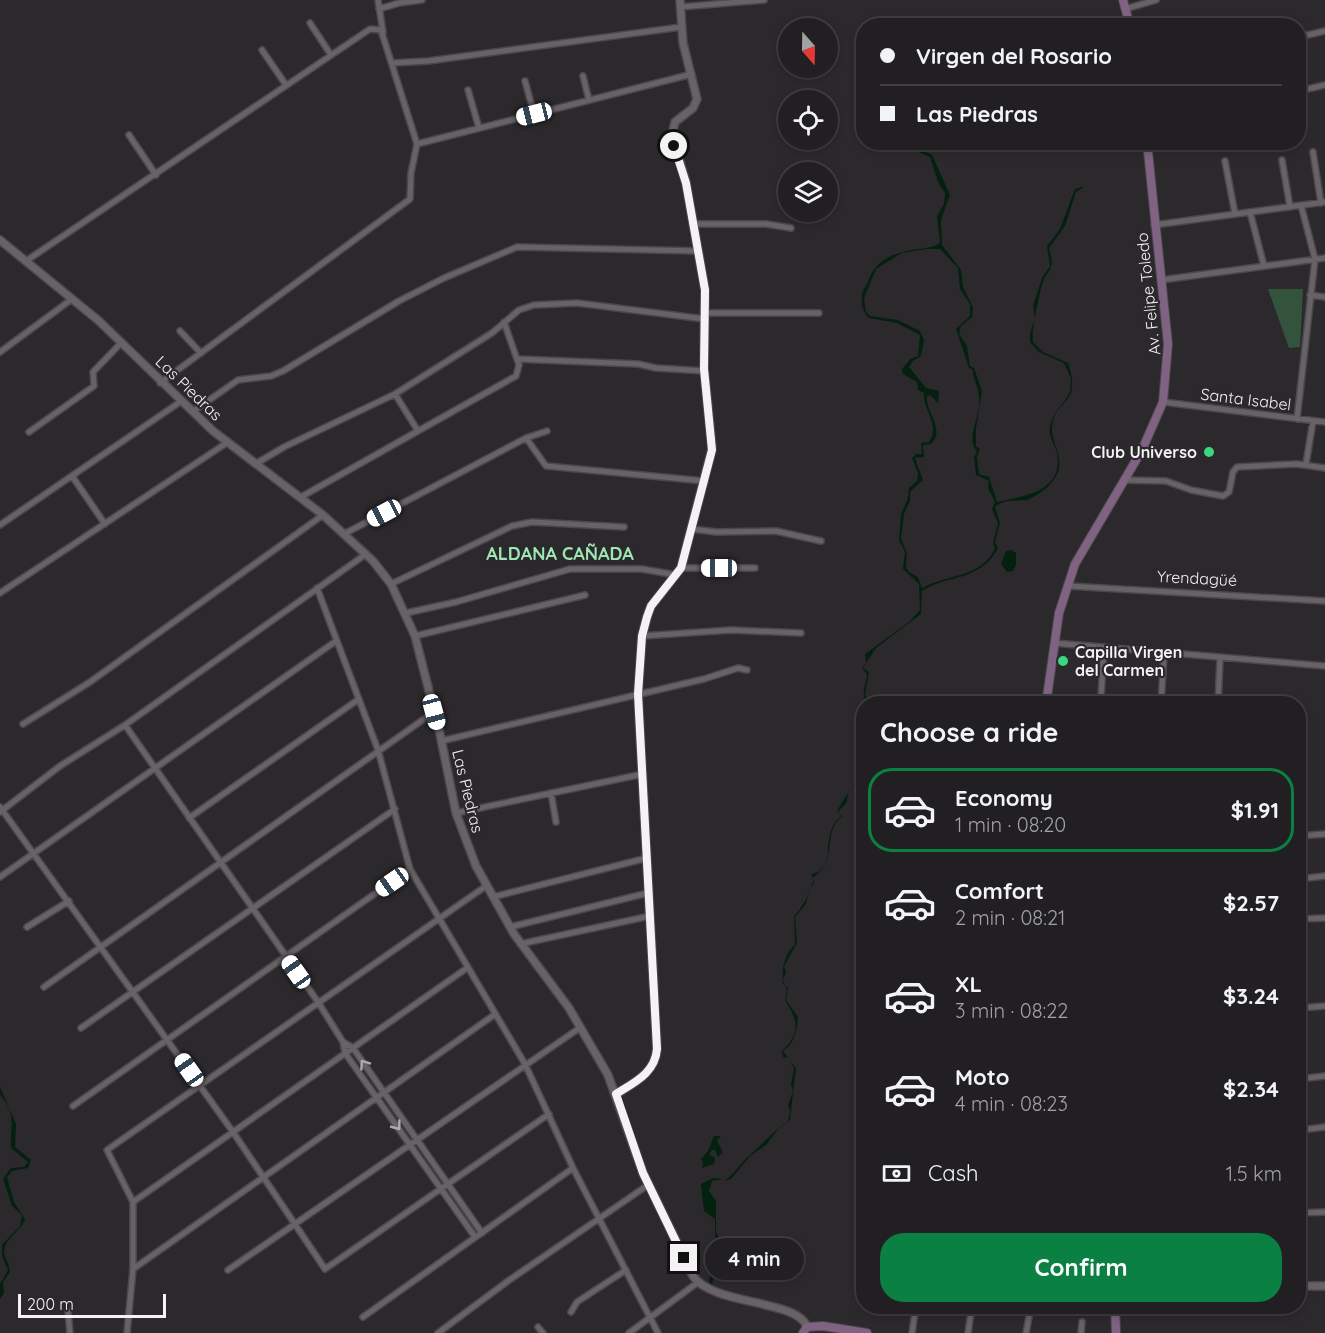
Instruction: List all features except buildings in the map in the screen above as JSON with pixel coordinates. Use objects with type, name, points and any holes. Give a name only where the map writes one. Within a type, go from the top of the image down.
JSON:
[{"type":"main road","points":[[1123,0],[1128,18]]},
{"type":"main road","name":"Av. Felipe Toledo","points":[[1047,696],[1054,643],[1075,564],[1142,450],[1164,402],[1168,344],[1148,150]]},
{"type":"main road","points":[[1115,1314],[1116,1333]]},
{"type":"main road","points":[[805,1330],[867,1333]]},
{"type":"street","points":[[160,383],[408,202],[412,194],[411,173],[417,144],[383,33],[378,0]]},
{"type":"street","points":[[379,9],[422,0]]},
{"type":"street","points":[[616,1094],[643,1077],[656,1060],[656,1002],[638,694],[642,636],[651,606],[681,568],[705,482],[712,435],[705,371],[705,290],[686,183],[672,135],[675,122],[693,108],[697,99],[681,27],[680,4],[764,0]]},
{"type":"street","points":[[1125,9],[1156,0]]},
{"type":"street","points":[[309,23],[331,55]]},
{"type":"street","points":[[392,63],[428,61],[681,27]]},
{"type":"street","points":[[26,261],[370,29],[378,28],[383,33]]},
{"type":"street","points":[[1306,35],[1325,31]]},
{"type":"street","points":[[262,50],[286,85]]},
{"type":"street","points":[[417,144],[692,74]]},
{"type":"street","points":[[583,76],[589,100]]},
{"type":"street","points":[[525,81],[534,114]]},
{"type":"street","points":[[1306,89],[1325,85]]},
{"type":"street","points":[[468,90],[479,128]]},
{"type":"street","points":[[129,135],[156,175]]},
{"type":"street","points":[[1154,225],[1323,203],[1313,152]]},
{"type":"street","points":[[1282,160],[1290,207]]},
{"type":"street","points":[[1225,161],[1234,214]]},
{"type":"street","points":[[1297,419],[1315,259],[1301,205]]},
{"type":"street","points":[[1250,212],[1264,266]]},
{"type":"street","points":[[694,224],[766,224],[791,228]]},
{"type":"street","name":"Las Piedras","points":[[0,240],[122,342],[180,402],[323,515],[366,554],[392,584],[415,636],[456,813],[486,886],[520,944],[581,1027],[616,1094],[648,1185],[700,1285]]},
{"type":"street","points":[[192,412],[238,380],[271,376],[284,371],[399,301],[444,278],[517,247],[699,251]]},
{"type":"street","points":[[1161,280],[1325,258]]},
{"type":"street","points":[[1310,295],[1325,297]]},
{"type":"street","points":[[0,352],[72,299]]},
{"type":"street","points":[[257,463],[284,447],[395,393],[463,352],[519,310],[534,305],[577,303],[705,316],[819,313]]},
{"type":"street","points":[[301,497],[513,378],[518,372],[517,359],[504,322]]},
{"type":"street","points":[[180,331],[201,353]]},
{"type":"street","points":[[29,432],[94,386],[93,372],[122,342]]},
{"type":"street","points":[[517,359],[638,364],[656,368],[705,371]]},
{"type":"street","points":[[395,393],[418,431]]},
{"type":"street","points":[[0,525],[180,402]]},
{"type":"street","name":"Santa Isabel","points":[[1164,402],[1325,422]]},
{"type":"street","points":[[1306,464],[1313,421]]},
{"type":"street","points":[[344,534],[526,438],[547,431]]},
{"type":"street","points":[[526,438],[546,466],[705,482]]},
{"type":"street","points":[[0,593],[228,442]]},
{"type":"street","points":[[1124,480],[1166,481],[1191,490],[1223,496],[1229,492],[1233,472],[1237,467],[1306,464],[1325,468]]},
{"type":"street","points":[[72,476],[105,524]]},
{"type":"street","points":[[23,724],[90,682],[323,515]]},
{"type":"street","points":[[392,584],[512,526],[532,522],[624,527]]},
{"type":"street","points":[[692,529],[716,532],[776,531],[821,541]]},
{"type":"street","points":[[366,554],[125,725],[60,766],[1,810],[168,1039],[264,1177],[294,1226],[326,1269],[549,1114]]},
{"type":"street","points":[[406,613],[456,602],[570,569],[642,568],[676,575]]},
{"type":"street","points":[[681,568],[755,568]]},
{"type":"street","name":"Yrendagüé","points":[[1068,586],[1243,594],[1325,601]]},
{"type":"street","points":[[317,588],[378,750],[410,869],[466,968],[525,1064],[573,1168],[658,1333]]},
{"type":"street","points":[[415,636],[585,595]]},
{"type":"street","points":[[642,636],[730,630],[801,633]]},
{"type":"street","points":[[0,877],[336,641]]},
{"type":"street","points":[[1054,643],[1220,659],[1325,666]]},
{"type":"street","points":[[1101,696],[1104,648]]},
{"type":"street","points":[[1161,696],[1164,654]]},
{"type":"street","points":[[1218,696],[1220,659]]},
{"type":"street","points":[[441,741],[704,679],[730,669],[747,670]]},
{"type":"street","points":[[189,818],[359,699]]},
{"type":"street","points":[[44,987],[103,948],[222,860],[434,712]]},
{"type":"street","points":[[125,725],[189,818],[222,860],[252,909],[318,1002],[343,1042],[345,1053],[475,1237]]},
{"type":"street","points":[[456,813],[643,774]]},
{"type":"street","points":[[551,794],[556,822]]},
{"type":"street","points":[[81,1028],[395,809]]},
{"type":"street","points":[[1306,835],[1325,834]]},
{"type":"street","points":[[493,897],[647,858]]},
{"type":"street","points":[[73,1106],[410,869]]},
{"type":"street","points":[[1306,878],[1325,876]]},
{"type":"street","points":[[127,1333],[133,1269],[134,1202],[106,1154],[109,1148],[438,917],[486,886]]},
{"type":"street","points":[[510,927],[648,893]]},
{"type":"street","points":[[27,927],[69,901]]},
{"type":"street","points":[[520,944],[650,916]]},
{"type":"street","points":[[1306,919],[1325,918]]},
{"type":"street","points":[[134,1202],[466,968]]},
{"type":"street","points":[[1306,1007],[1325,1005]]},
{"type":"street","points":[[133,1269],[494,1015]]},
{"type":"street","points":[[228,1270],[412,1146],[525,1064],[581,1027]]},
{"type":"street","points":[[343,1042],[353,1048],[482,1233]]},
{"type":"street","points":[[1306,1077],[1325,1076]]},
{"type":"street","points":[[1306,1129],[1325,1127]]},
{"type":"street","points":[[363,1317],[573,1168]]},
{"type":"street","points":[[438,1333],[648,1185]]},
{"type":"street","points":[[1306,1213],[1325,1212]]},
{"type":"street","points":[[571,1312],[577,1302],[626,1270]]},
{"type":"street","points":[[629,1333],[700,1285],[749,1303],[793,1313],[801,1317],[805,1330]]},
{"type":"street","points":[[1306,1286],[1325,1286]]},
{"type":"street","points":[[68,1311],[70,1333]]},
{"type":"street","points":[[912,1333],[915,1314]]},
{"type":"street","points":[[968,1333],[971,1314]]},
{"type":"street","points":[[1026,1333],[1030,1314]]},
{"type":"street","points":[[1081,1333],[1082,1322]]},
{"type":"street","points":[[538,1327],[543,1333]]},
{"type":"shaded area","points":[[914,150],[922,150],[932,155],[950,195],[941,220],[942,245],[961,270],[963,287],[973,307],[972,317],[961,326],[959,334],[967,346],[970,366],[974,368],[982,391],[976,428],[976,446],[980,449],[977,457],[979,474],[989,477],[997,502],[1039,490],[1054,476],[1057,466],[1057,453],[1050,427],[1056,412],[1070,392],[1071,379],[1064,363],[1039,352],[1030,342],[1030,333],[1035,318],[1033,342],[1043,352],[1068,363],[1072,377],[1072,388],[1070,395],[1057,411],[1052,429],[1059,460],[1057,475],[1047,487],[1032,498],[1005,502],[995,507],[1000,523],[995,542],[998,548],[982,567],[922,591],[921,614],[876,648],[863,668],[869,672],[864,696],[867,674],[862,668],[866,663],[865,654],[909,622],[920,610],[919,584],[903,569],[905,552],[899,540],[901,514],[908,498],[909,488],[917,481],[918,473],[912,458],[916,454],[922,454],[921,443],[929,442],[933,429],[924,393],[918,390],[917,382],[903,374],[902,369],[910,359],[918,356],[920,335],[897,323],[869,318],[864,311],[862,299],[863,291],[876,267],[885,259],[907,251],[935,246],[940,242],[937,216],[944,204],[945,193],[938,182],[930,157]],"holes":[[[940,249],[958,268],[960,289],[970,304],[970,316],[956,329],[969,368],[973,370],[979,394],[973,436],[974,447],[977,451],[974,457],[976,475],[989,481],[988,488],[995,502],[992,509],[998,523],[993,543],[995,548],[982,565],[922,588],[918,577],[909,572],[906,567],[907,554],[901,538],[910,492],[923,480],[915,458],[924,457],[923,445],[931,444],[935,439],[936,427],[927,396],[930,395],[938,403],[939,391],[926,388],[909,367],[921,356],[924,340],[920,331],[898,320],[870,316],[866,312],[864,298],[876,269],[902,253]]]},
{"type":"shaded area","points":[[1085,186],[1076,192],[1065,226],[1049,248],[1052,264],[1044,279],[1035,318],[1033,306],[1042,278],[1050,266],[1047,246],[1060,229],[1075,189]]},
{"type":"shaded area","points":[[1268,289],[1303,289],[1300,347],[1289,348]]},
{"type":"shaded area","points":[[1011,550],[1016,553],[1016,565],[1013,571],[1007,572],[1001,564],[1006,551]]},
{"type":"shaded area","points":[[848,793],[847,802],[837,811]]},
{"type":"shaded area","points":[[838,812],[843,816],[836,822],[833,829],[828,855],[832,828],[834,823],[842,816]]},
{"type":"shaded area","points":[[808,894],[806,904],[795,917],[797,943],[784,966],[786,973],[783,980],[783,966],[785,959],[795,945],[794,916]]},
{"type":"shaded area","points":[[784,984],[788,988],[786,1000],[798,1017],[796,1032],[792,1041],[783,1051],[788,1058],[783,1057],[782,1051],[788,1045],[796,1027],[793,1014],[785,1000],[787,989]]},
{"type":"shaded area","points":[[790,1062],[796,1068],[790,1120],[782,1126],[788,1121],[790,1111],[788,1105],[793,1091],[791,1084],[794,1068]]},
{"type":"shaded area","points":[[0,1087],[16,1124],[15,1147],[31,1160],[28,1168],[12,1171],[7,1177],[14,1202],[25,1219],[20,1227],[10,1239],[5,1247],[4,1252],[10,1272],[3,1282],[4,1293],[0,1299],[0,1284],[8,1270],[2,1256],[2,1245],[20,1226],[22,1215],[12,1206],[3,1179],[11,1168],[24,1167],[28,1162],[11,1148],[11,1114],[0,1095]]},
{"type":"shaded area","points":[[779,1129],[766,1145],[750,1156],[731,1179],[724,1181],[746,1158]]},
{"type":"shaded area","points":[[714,1136],[721,1136],[717,1141],[723,1152],[718,1157],[715,1150],[712,1150],[709,1154],[715,1158],[714,1164],[702,1168],[701,1159],[708,1151]]},
{"type":"shaded area","points":[[713,1178],[723,1179],[712,1181],[709,1191],[716,1201],[716,1232],[721,1244],[712,1285],[709,1281],[719,1245],[715,1236],[715,1219],[704,1211],[701,1184]]},
{"type":"place","name":"Club Universo","points":[[1209,452]]},
{"type":"place","name":"Capilla Virgen del Carmen","points":[[1063,661]]},
{"type":"district","name":"ALDANA CAÑADA","points":[[560,554]]},
{"type":"route","points":[[674,146],[686,183],[705,290],[704,369],[712,450],[681,568],[651,606],[642,636],[638,694],[657,1049],[656,1060],[649,1071],[616,1094],[643,1173],[684,1258]]}]
